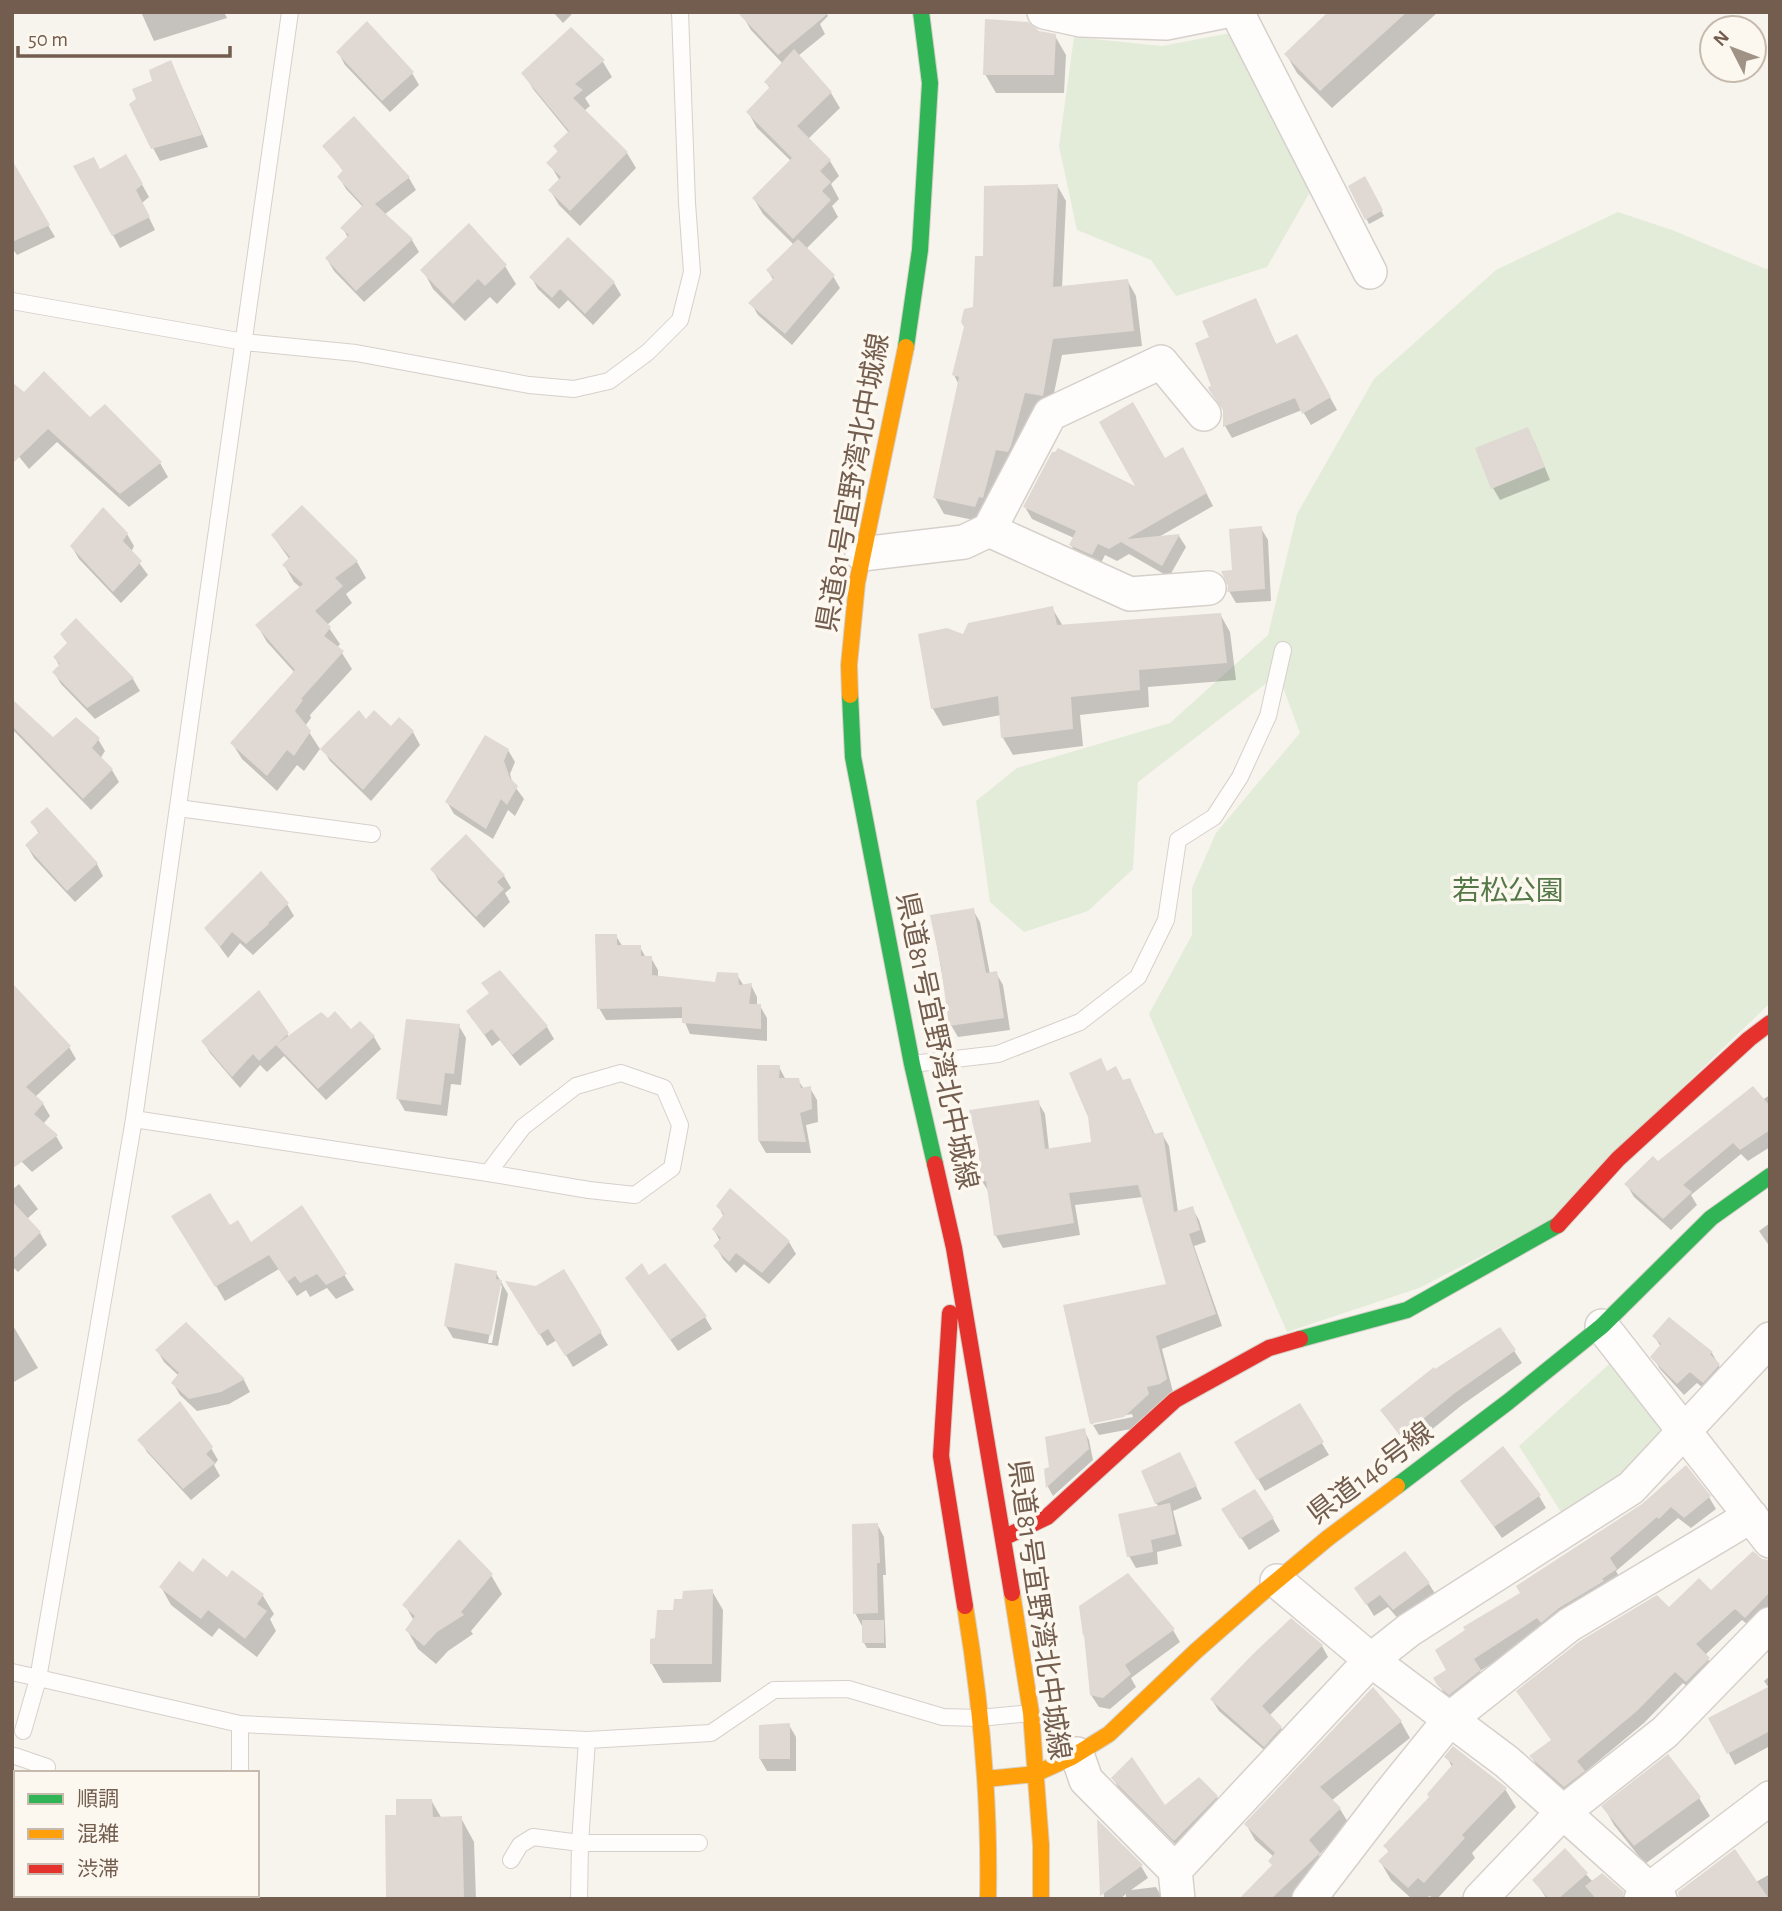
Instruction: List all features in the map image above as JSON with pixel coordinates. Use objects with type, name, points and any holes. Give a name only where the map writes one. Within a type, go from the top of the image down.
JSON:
[{"type":"main road","name":"県道81号宜野湾北中城線","points":[[921,12],[930,83],[920,250],[909,330],[862,554],[852,624],[849,665],[853,757],[912,1064],[954,1248],[1003,1538],[1031,1713],[1041,1845],[1041,1899]]},
{"type":"main road","points":[[1003,1538],[1047,1517],[1175,1400],[1269,1348],[1407,1310],[1556,1227],[1618,1159],[1770,1023]]},
{"type":"main road","name":"県道146号線","points":[[986,1779],[1035,1774],[1077,1754],[1109,1734],[1196,1651],[1277,1581],[1328,1538],[1508,1402],[1602,1326],[1711,1218],[1770,1176]]},
{"type":"main road","name":"県道81号宜野湾北中城線","points":[[954,1248],[941,1456],[975,1668],[986,1779],[988,1899]]},
{"type":"street","points":[[1044,12],[1081,20],[1166,23],[1221,12]]},
{"type":"street","points":[[1237,12],[1370,272]]},
{"type":"street","points":[[862,554],[964,542],[989,530],[1050,414],[1161,362],[1204,414]]},
{"type":"street","points":[[989,530],[1130,594],[1209,589]]},
{"type":"street","points":[[1309,1899],[1353,1839],[1451,1718],[1569,1625],[1760,1529],[1602,1326]]},
{"type":"street","points":[[1077,1754],[1086,1780],[1176,1884],[1371,1660],[1409,1630],[1631,1488],[1770,1339]]},
{"type":"street","points":[[1277,1581],[1371,1660],[1507,1762],[1650,1896],[1770,1798]]},
{"type":"street","points":[[1480,1899],[1562,1813],[1665,1732],[1770,1624]]},
{"type":"lane","points":[[23,1731],[38,1679],[134,1119],[290,12]]},
{"type":"lane","points":[[12,301],[244,342],[356,353],[529,385],[574,389],[609,381],[648,352],[680,320],[692,272],[680,12]]},
{"type":"lane","points":[[912,1064],[998,1054],[1080,1022],[1139,976],[1166,920],[1178,840],[1214,817],[1240,777],[1268,716],[1283,650]]},
{"type":"lane","points":[[178,808],[372,834]]},
{"type":"lane","points":[[134,1119],[488,1173],[635,1195],[673,1168],[680,1125],[664,1088],[621,1073],[576,1086],[523,1127],[488,1173]]},
{"type":"lane","points":[[12,1672],[240,1724],[587,1740],[711,1733],[774,1689],[848,1689],[943,1717],[979,1718],[1031,1713]]},
{"type":"lane","points":[[240,1724],[240,1771]]},
{"type":"lane","points":[[579,1899],[587,1740]]},
{"type":"lane","points":[[15,1755],[47,1767]]},
{"type":"lane","points":[[511,1860],[520,1845],[533,1837],[580,1843],[699,1843]]},
{"type":"green space","points":[[1236,32],[1314,185],[1267,267],[1176,296],[1151,260],[1077,230],[1059,146],[1074,37],[1162,46]]},
{"type":"green space","name":"若松公園","points":[[1618,212],[1672,230],[1766,269],[1770,268],[1770,1003],[1608,1159],[1582,1205],[1419,1288],[1287,1332],[1149,1014],[1192,935],[1192,888],[1216,833],[1300,733],[1278,674],[1138,782],[1133,869],[1088,911],[1024,932],[990,902],[976,801],[1017,768],[1170,723],[1268,635],[1297,514],[1374,379],[1496,270]]},
{"type":"green space","points":[[1616,1358],[1677,1431],[1566,1520],[1519,1446]]},
{"type":"building","points":[[737,12],[830,12],[778,55]]},
{"type":"building","points":[[1328,12],[1407,12],[1320,91],[1284,54]]},
{"type":"building","points":[[985,19],[1028,22],[1039,31],[1056,34],[1054,75],[983,75]]},
{"type":"building","points":[[367,21],[414,72],[382,101],[336,52]]},
{"type":"building","points":[[571,27],[605,60],[575,84],[583,90],[573,98],[628,152],[570,211],[548,190],[561,177],[546,163],[558,151],[553,146],[569,131],[521,73]]},
{"type":"building","points":[[794,49],[832,92],[797,126],[831,160],[820,171],[831,182],[822,191],[831,200],[793,239],[752,198],[792,158],[746,112],[770,87],[764,82]]},
{"type":"building","points":[[171,60],[202,135],[151,149],[129,104],[136,99],[132,89],[152,81],[149,70]]},
{"type":"building","points":[[354,116],[410,177],[375,204],[413,239],[356,291],[325,258],[349,235],[340,228],[363,205],[337,177],[343,170],[322,146]]},
{"type":"building","points":[[126,154],[143,184],[136,190],[150,217],[112,236],[73,166],[94,157],[100,169]]},
{"type":"building","points":[[12,160],[50,225],[12,242]]},
{"type":"building","points":[[1365,176],[1383,210],[1365,220],[1348,186]]},
{"type":"building","points":[[1058,184],[1053,287],[1128,279],[1134,331],[1053,339],[1043,396],[1025,393],[1011,446],[1008,452],[996,450],[983,498],[979,497],[975,507],[933,498],[959,377],[952,375],[964,327],[961,322],[964,309],[973,307],[975,256],[983,256],[984,186]]},
{"type":"building","points":[[469,223],[507,265],[485,286],[478,279],[453,304],[420,270]]},
{"type":"building","points":[[568,237],[615,282],[585,314],[560,289],[552,298],[529,277]]},
{"type":"building","points":[[798,239],[835,275],[785,334],[748,303],[774,278],[766,270]]},
{"type":"building","points":[[1256,298],[1276,344],[1297,334],[1331,397],[1302,414],[1295,398],[1223,427],[1223,410],[1209,390],[1208,387],[1211,386],[1195,343],[1209,337],[1202,321]]},
{"type":"building","points":[[44,371],[90,417],[105,404],[162,462],[120,494],[48,429],[12,464],[12,382],[24,392]]},
{"type":"building","points":[[1133,402],[1165,458],[1183,447],[1207,493],[1127,539],[1180,534],[1162,566],[1121,542],[1109,549],[1098,544],[1092,555],[1069,545],[1076,531],[1023,507],[1052,452],[1058,448],[1135,486],[1099,422]]},
{"type":"building","points":[[1528,427],[1545,467],[1491,489],[1475,448]]},
{"type":"building","points":[[302,505],[358,561],[335,578],[343,586],[315,611],[331,627],[324,636],[344,651],[301,699],[303,700],[295,711],[311,731],[294,756],[287,750],[267,776],[230,743],[295,670],[255,625],[303,584],[282,565],[290,557],[271,535]]},
{"type":"building","points":[[103,507],[128,533],[123,541],[142,561],[113,592],[70,546]]},
{"type":"building","points":[[1262,526],[1265,589],[1227,592],[1228,586],[1221,571],[1232,570],[1229,529]]},
{"type":"building","points":[[1053,606],[1057,625],[1221,613],[1227,663],[1139,670],[1140,690],[1071,697],[1073,729],[1001,738],[998,696],[931,709],[918,634],[947,628],[963,634],[968,623]]},
{"type":"building","points":[[76,618],[134,678],[87,708],[52,672],[60,664],[53,657],[67,643],[60,634]]},
{"type":"building","points":[[12,699],[53,737],[76,717],[100,738],[92,748],[113,769],[83,799],[12,726]]},
{"type":"building","points":[[359,710],[366,719],[374,710],[391,726],[399,717],[414,731],[363,790],[320,749]]},
{"type":"building","points":[[485,735],[509,749],[504,761],[510,778],[518,786],[507,805],[501,799],[486,829],[445,802]]},
{"type":"building","points":[[47,807],[98,863],[67,891],[25,845],[39,832],[30,822]]},
{"type":"building","points":[[466,834],[505,875],[497,882],[504,889],[476,917],[430,869]]},
{"type":"building","points":[[261,871],[289,903],[246,944],[232,932],[220,947],[204,928]]},
{"type":"building","points":[[974,908],[986,973],[997,971],[1004,1018],[949,1026],[941,966],[930,915]]},
{"type":"building","points":[[595,934],[617,934],[617,945],[641,945],[641,956],[652,956],[652,975],[715,982],[717,972],[738,973],[739,985],[752,983],[749,1004],[761,1004],[761,1029],[682,1023],[682,1007],[597,1009]]},
{"type":"building","points":[[500,970],[548,1026],[512,1055],[492,1029],[484,1035],[466,1011],[489,993],[481,983]]},
{"type":"building","points":[[12,983],[71,1046],[26,1087],[44,1103],[34,1114],[58,1135],[12,1169]]},
{"type":"building","points":[[259,990],[289,1033],[277,1044],[321,1012],[328,1018],[335,1011],[351,1029],[360,1021],[375,1036],[318,1089],[276,1045],[259,1061],[253,1054],[232,1077],[201,1041]]},
{"type":"building","points":[[406,1019],[460,1024],[454,1074],[445,1073],[441,1105],[396,1099]]},
{"type":"building","points":[[1101,1058],[1107,1071],[1116,1066],[1123,1080],[1130,1078],[1154,1134],[1163,1132],[1174,1212],[1193,1206],[1200,1230],[1189,1234],[1216,1314],[1156,1336],[1167,1379],[1147,1387],[1149,1394],[1124,1417],[1090,1424],[1063,1305],[1166,1284],[1138,1185],[1069,1193],[1074,1223],[994,1236],[986,1181],[981,1182],[978,1145],[969,1110],[1039,1100],[1045,1149],[1091,1142],[1088,1117],[1069,1073]]},
{"type":"building","points":[[757,1065],[780,1065],[779,1078],[799,1078],[801,1088],[811,1086],[812,1109],[800,1113],[806,1142],[758,1141]]},
{"type":"building","points":[[1753,1086],[1770,1106],[1770,1130],[1740,1150],[1733,1143],[1683,1185],[1692,1192],[1663,1219],[1624,1184],[1653,1156],[1658,1161]]},
{"type":"building","points":[[730,1188],[790,1241],[762,1273],[736,1253],[729,1262],[713,1246],[721,1238],[712,1229],[724,1214],[716,1206]]},
{"type":"building","points":[[210,1193],[230,1225],[238,1220],[251,1242],[302,1205],[347,1274],[326,1285],[317,1274],[300,1283],[295,1276],[287,1282],[269,1255],[215,1287],[171,1216]]},
{"type":"building","points":[[12,1201],[41,1232],[12,1260]]},
{"type":"building","points":[[455,1263],[497,1271],[496,1279],[502,1280],[491,1335],[444,1326]]},
{"type":"building","points":[[642,1263],[649,1275],[665,1263],[707,1316],[670,1340],[625,1278]]},
{"type":"building","points":[[564,1269],[602,1332],[565,1356],[548,1329],[539,1335],[505,1281],[536,1286]]},
{"type":"building","points":[[1669,1317],[1713,1352],[1710,1354],[1720,1364],[1703,1383],[1690,1372],[1677,1384],[1650,1357],[1661,1344],[1652,1336]]},
{"type":"building","points":[[186,1322],[245,1379],[221,1392],[189,1399],[171,1383],[179,1373],[155,1350]]},
{"type":"building","points":[[1500,1327],[1516,1350],[1455,1393],[1401,1437],[1380,1410],[1434,1367],[1435,1369]]},
{"type":"building","points":[[180,1401],[213,1447],[206,1454],[215,1463],[183,1489],[137,1440]]},
{"type":"building","points":[[1300,1403],[1324,1442],[1257,1480],[1234,1442]]},
{"type":"building","points":[[1085,1428],[1089,1449],[1046,1488],[1044,1469],[1049,1467],[1045,1437]]},
{"type":"building","points":[[1503,1446],[1541,1495],[1494,1527],[1460,1481]]},
{"type":"building","points":[[1180,1452],[1197,1486],[1155,1504],[1141,1471]]},
{"type":"building","points":[[1686,1465],[1711,1496],[1684,1518],[1671,1507],[1610,1558],[1617,1569],[1602,1579],[1604,1581],[1559,1608],[1541,1623],[1537,1618],[1474,1659],[1481,1670],[1449,1695],[1438,1686],[1433,1678],[1446,1670],[1435,1650],[1465,1630],[1463,1627],[1520,1593],[1516,1586],[1642,1504]]},
{"type":"building","points":[[1255,1489],[1274,1518],[1240,1539],[1221,1509]]},
{"type":"building","points":[[1170,1503],[1176,1534],[1151,1540],[1153,1552],[1127,1557],[1118,1514]]},
{"type":"building","points":[[878,1523],[878,1613],[853,1614],[852,1524]]},
{"type":"building","points":[[459,1539],[493,1574],[461,1612],[464,1615],[437,1632],[424,1646],[405,1630],[415,1616],[402,1605]]},
{"type":"building","points":[[1405,1551],[1430,1583],[1393,1610],[1380,1595],[1366,1605],[1354,1588]]},
{"type":"building","points":[[1753,1551],[1762,1559],[1770,1560],[1770,1592],[1745,1618],[1735,1609],[1696,1644],[1710,1658],[1686,1682],[1675,1672],[1637,1711],[1577,1761],[1585,1771],[1564,1787],[1529,1756],[1551,1740],[1516,1691],[1580,1641],[1657,1595],[1669,1607],[1699,1578],[1711,1590]]},
{"type":"building","points":[[203,1558],[227,1577],[232,1570],[264,1594],[257,1604],[267,1611],[245,1639],[208,1610],[201,1619],[159,1587],[179,1561],[193,1572]]},
{"type":"building","points":[[1128,1573],[1175,1629],[1125,1665],[1131,1674],[1103,1698],[1090,1695],[1079,1606]]},
{"type":"building","points":[[713,1589],[712,1664],[650,1664],[650,1639],[655,1638],[657,1610],[673,1610],[674,1599],[682,1599],[683,1591]]},
{"type":"building","points":[[1291,1618],[1323,1645],[1262,1706],[1282,1727],[1264,1747],[1210,1699]]},
{"type":"building","points":[[862,1620],[884,1620],[884,1643],[862,1643]]},
{"type":"building","points":[[1770,1686],[1770,1731],[1727,1754],[1708,1718]]},
{"type":"building","points":[[1373,1687],[1402,1721],[1320,1787],[1341,1808],[1309,1840],[1320,1853],[1271,1899],[1239,1899],[1272,1865],[1268,1861],[1275,1853],[1244,1824]]},
{"type":"building","points":[[790,1723],[790,1759],[759,1759],[759,1725]]},
{"type":"building","points":[[1453,1746],[1507,1788],[1462,1835],[1465,1838],[1424,1883],[1418,1878],[1408,1888],[1378,1861],[1389,1851],[1383,1846],[1429,1797],[1427,1794],[1453,1764],[1444,1757]]},
{"type":"building","points":[[1668,1754],[1701,1797],[1634,1846],[1601,1806]]},
{"type":"building","points":[[1132,1757],[1165,1805],[1199,1777],[1218,1796],[1174,1841],[1111,1778]]},
{"type":"building","points":[[396,1799],[432,1799],[433,1817],[462,1816],[464,1899],[386,1899],[385,1815],[396,1815]]},
{"type":"building","points":[[1097,1819],[1143,1865],[1100,1896]]},
{"type":"building","points":[[1565,1848],[1588,1873],[1558,1899],[1549,1899],[1532,1880]]},
{"type":"building","points":[[1735,1849],[1769,1899],[1679,1899],[1678,1892]]},
{"type":"building","points":[[1602,1873],[1624,1892],[1622,1899],[1596,1899],[1585,1886]]},
{"type":"traffic: fast","points":[[906,347],[920,250],[930,83],[921,12]]},
{"type":"traffic: fast","points":[[850,695],[853,757],[912,1064],[935,1164]]},
{"type":"traffic: fast","points":[[1397,1486],[1602,1326],[1711,1218],[1770,1176]]},
{"type":"traffic: fast","points":[[1300,1339],[1407,1310],[1558,1225]]},
{"type":"traffic: slow","points":[[850,695],[849,665],[857,583],[906,347]]},
{"type":"traffic: slow","points":[[986,1779],[1035,1774],[1072,1757],[1109,1734],[1262,1593],[1328,1538],[1397,1486]]},
{"type":"traffic: slow","points":[[1012,1593],[1031,1713],[1041,1845],[1041,1899]]},
{"type":"traffic: slow","points":[[965,1606],[983,1752],[988,1899]]},
{"type":"traffic: jam","points":[[1558,1225],[1618,1159],[1770,1023]]},
{"type":"traffic: jam","points":[[935,1164],[954,1248],[1012,1593]]},
{"type":"traffic: jam","points":[[950,1313],[941,1456],[965,1606]]},
{"type":"traffic: jam","points":[[1003,1538],[1047,1517],[1175,1400],[1269,1348],[1300,1339]]}]
